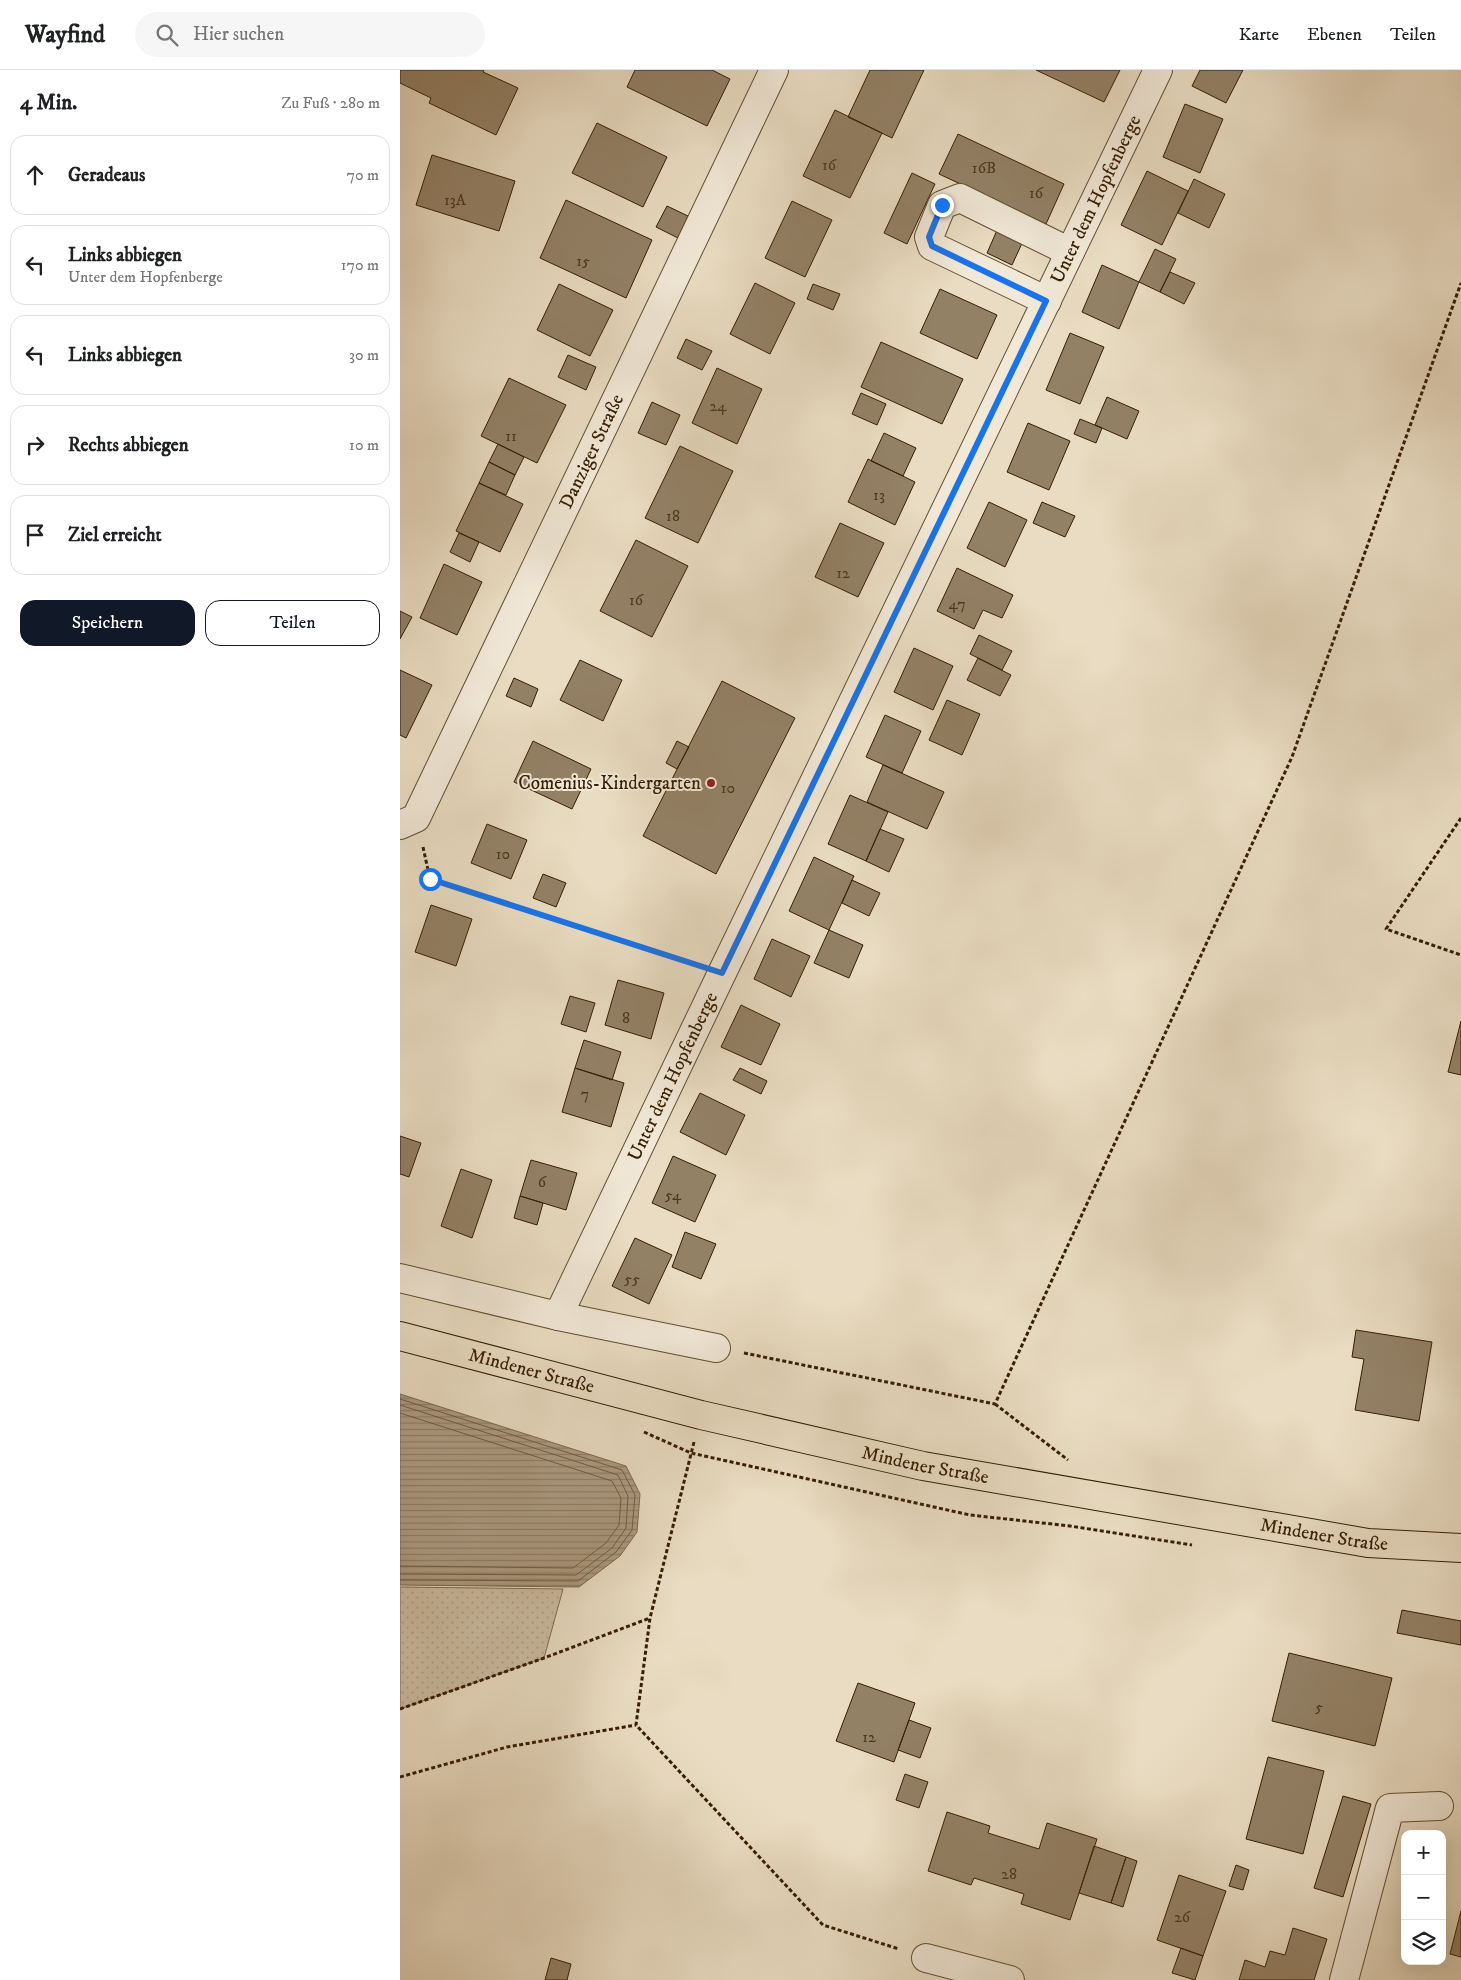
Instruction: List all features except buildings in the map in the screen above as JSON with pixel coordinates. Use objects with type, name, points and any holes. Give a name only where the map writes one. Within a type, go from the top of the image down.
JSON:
[{"type":"main road","name":"Mindener Straße","points":[[400,1336],[701,1415],[923,1466],[1368,1543],[1461,1548]]},
{"type":"street","name":"Danziger Straße","points":[[408,821],[774,70]]},
{"type":"street","name":"Unter dem Hopfenberge","points":[[558,1316],[1158,70]]},
{"type":"street","points":[[1046,301],[932,246],[929,237],[942,205],[960,198],[1070,252]]},
{"type":"street","points":[[400,1278],[558,1316],[716,1348]]},
{"type":"street","points":[[1344,1980],[1390,1808],[1439,1806]]},
{"type":"street","points":[[926,1958],[1010,1980]]},
{"type":"path","points":[[995,1404],[1292,757],[1461,283]]},
{"type":"path","points":[[1461,818],[1386,929],[1461,955]]},
{"type":"path","points":[[408,821],[430,879],[722,973]]},
{"type":"path","points":[[716,1348],[995,1404],[1053,1449]]},
{"type":"path","points":[[636,1724],[650,1618],[691,1454],[970,1515],[1070,1526],[1196,1545]]},
{"type":"path","points":[[400,1709],[650,1618]]},
{"type":"path","points":[[400,1777],[507,1746],[636,1724]]},
{"type":"path","points":[[636,1724],[823,1925],[926,1958]]},
{"type":"shaded area","points":[[400,1587],[563,1589],[544,1658],[400,1709]]},
{"type":"water","points":[[400,1394],[626,1466],[640,1494],[637,1532],[620,1556],[579,1587],[400,1585]]},
{"type":"place","name":"Comenius-Kindergarten","points":[[711,783]]},
{"type":"route","points":[[430,879],[722,973],[1046,301],[932,246],[929,237],[942,205]]}]
